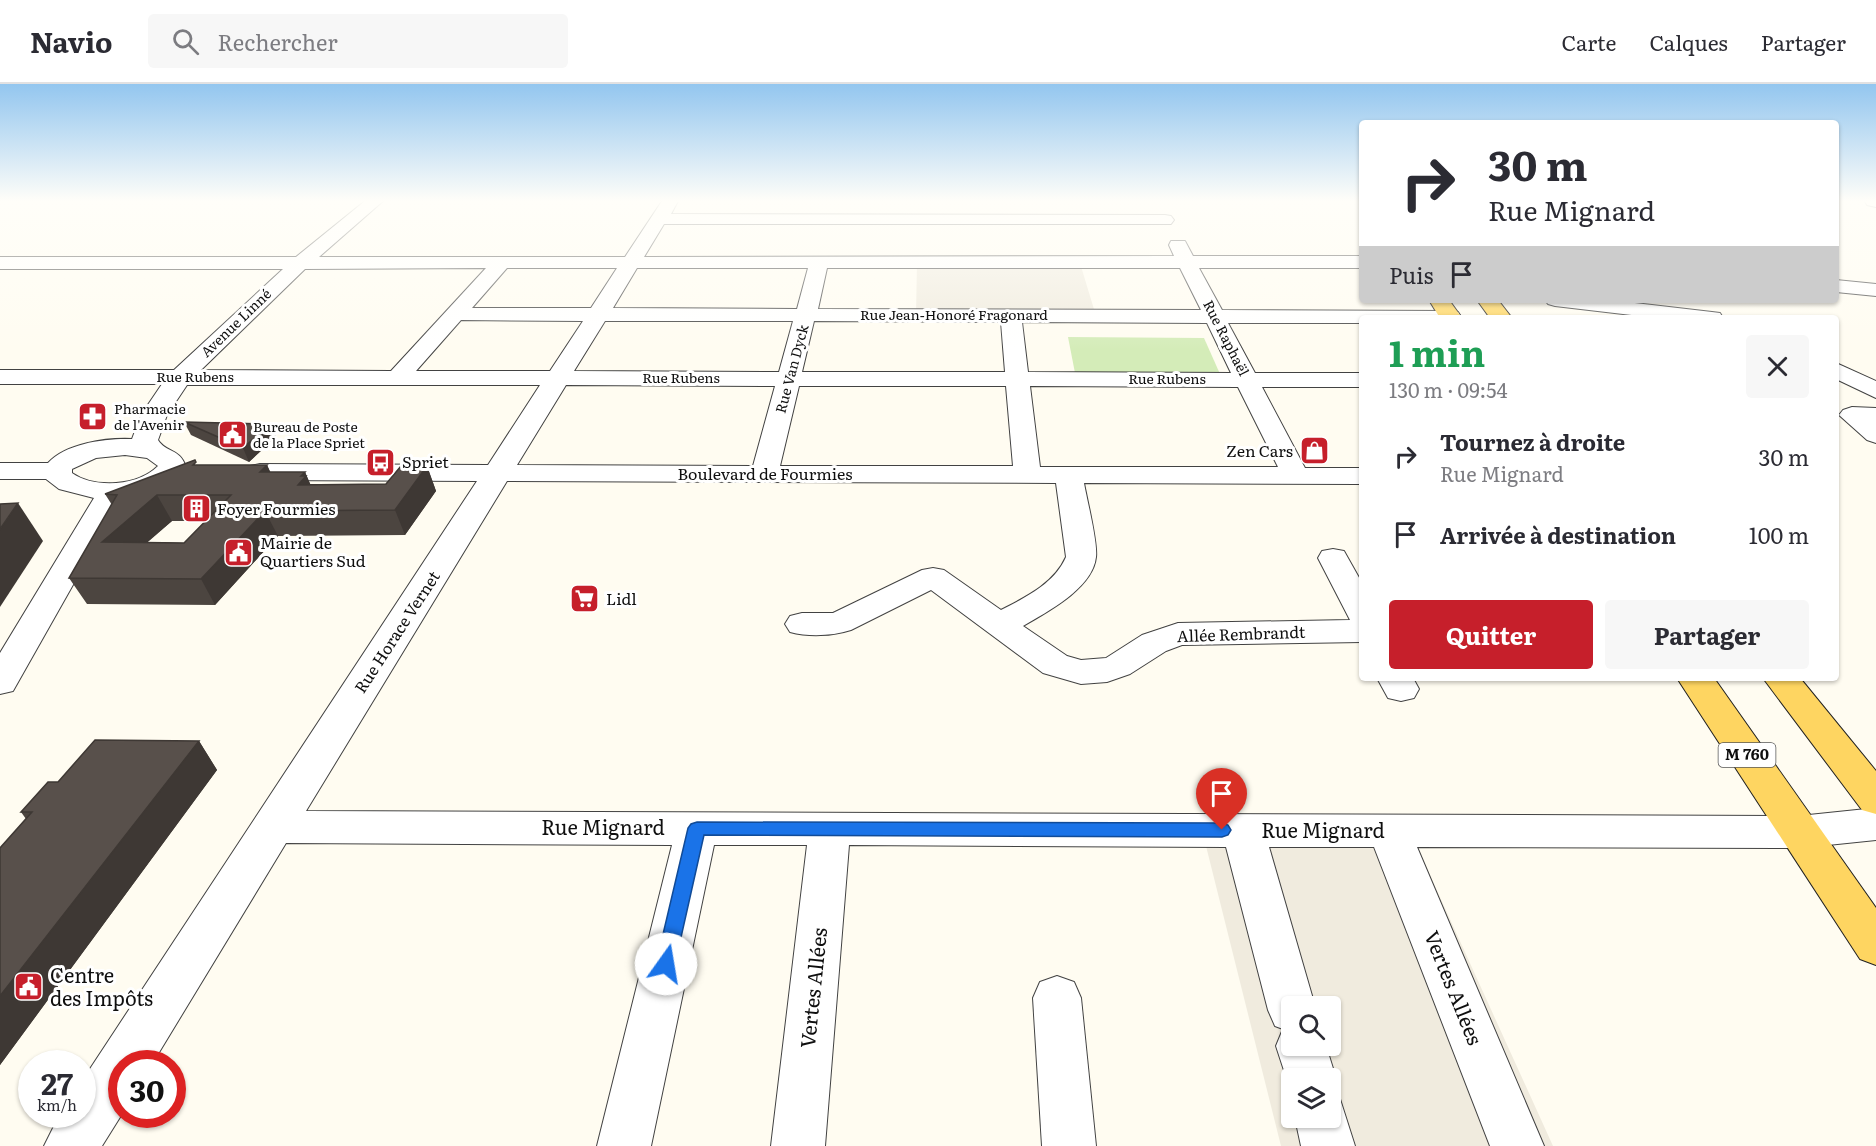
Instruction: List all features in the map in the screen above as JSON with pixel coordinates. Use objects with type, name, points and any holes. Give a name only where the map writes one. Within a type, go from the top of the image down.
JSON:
[{"type":"main road","points":[[1489,303],[1499,315]]},
{"type":"main road","name":"M 760","points":[[1697,681],[1876,945]]},
{"type":"main road","points":[[1783,681],[1876,799]]},
{"type":"street","name":"Avenue Linné","points":[[87,452],[109,439],[181,377],[315,251]]},
{"type":"street","name":"Rue Horace Vernet","points":[[131,1050],[638,251]]},
{"type":"street","name":"Rue Raphaël","points":[[1181,251],[1296,476]]},
{"type":"street","points":[[397,378],[502,262]]},
{"type":"street","points":[[0,263],[1359,262]]},
{"type":"street","name":"Rue Van Dyck","points":[[764,474],[819,263]]},
{"type":"street","points":[[1839,286],[1876,290]]},
{"type":"street","points":[[1582,303],[1690,315]]},
{"type":"street","points":[[1691,303],[1706,315]]},
{"type":"street","name":"Rue Jean-Honoré Fragonard","points":[[457,314],[1215,316],[1447,312]]},
{"type":"street","points":[[1011,315],[1027,475]]},
{"type":"street","points":[[1839,372],[1876,391]]},
{"type":"street","name":"Rue Rubens","points":[[0,376],[1359,380]]},
{"type":"street","name":"Avenue Linné","points":[[160,461],[147,445],[147,430],[171,389],[181,377]]},
{"type":"street","points":[[1876,416],[1852,415],[1876,435]]},
{"type":"street","points":[[160,461],[145,484],[112,491],[76,487],[59,478],[57,471],[62,463],[87,452],[125,447],[160,461],[202,472]]},
{"type":"street","points":[[0,471],[57,471]]},
{"type":"street","name":"Boulevard de Fourmies","points":[[235,472],[1359,476]]},
{"type":"street","points":[[1000,625],[1065,583],[1079,565],[1081,557],[1069,475]]},
{"type":"street","points":[[0,682],[112,491]]},
{"type":"street","points":[[1333,558],[1359,608]]},
{"type":"street","name":"Allée Rembrandt","points":[[802,624],[828,624],[847,620],[933,578],[1056,665],[1081,672],[1095,673],[1118,666],[1154,643],[1178,634],[1359,631]]},
{"type":"street","name":"Rue Mignard","points":[[272,827],[1799,832],[1876,824]]},
{"type":"street","points":[[624,1146],[697,828]]},
{"type":"street","name":"Vertes Allées","points":[[798,1146],[830,829]]},
{"type":"street","points":[[1243,830],[1288,996]]},
{"type":"street","name":"Vertes Allées","points":[[1389,831],[1517,1146]]},
{"type":"street","points":[[1057,998],[1069,1146]]},
{"type":"street","name":"Rue Horace Vernet","points":[[71,1146],[108,1087]]},
{"type":"street","points":[[1324,1128],[1328,1146]]},
{"type":"green space","points":[[1068,337],[1204,338],[1220,374],[1075,373]]},
{"type":"shaded area","points":[[917,263],[1080,263],[1096,316],[916,315]]},
{"type":"shaded area","points":[[1202,830],[1410,831],[1553,1146],[1281,1146]]},
{"type":"building","points":[[184,422],[270,424],[243,448]]},
{"type":"building","points":[[195,460],[193,465],[267,465],[260,472],[305,472],[301,476],[306,476],[298,485],[386,484],[401,466],[427,466],[395,510],[265,511],[201,579],[69,578],[117,495],[105,494]],"holes":[[[157,495],[231,495],[184,543],[102,542]]]},
{"type":"building","points":[[18,503],[0,529],[0,504]]},
{"type":"building","points":[[95,740],[199,741],[0,996],[0,848],[32,812],[21,812],[48,782],[58,782]]},
{"type":"place","name":"Pharmacie de l'Avenir","points":[[93,417]]},
{"type":"place","name":"Bureau de Poste de la Place Spriet","points":[[232,435]]},
{"type":"place","name":"Zen Cars","points":[[1314,451]]},
{"type":"place","name":"Spriet","points":[[381,462]]},
{"type":"place","name":"Foyer Fourmies","points":[[196,509]]},
{"type":"place","name":"Mairie de Quartiers Sud","points":[[239,552]]},
{"type":"place","name":"Lidl","points":[[585,599]]},
{"type":"place","name":"Centre des Impôts","points":[[29,987]]},
{"type":"route","points":[[666,964],[697,828],[1222,830]]}]
